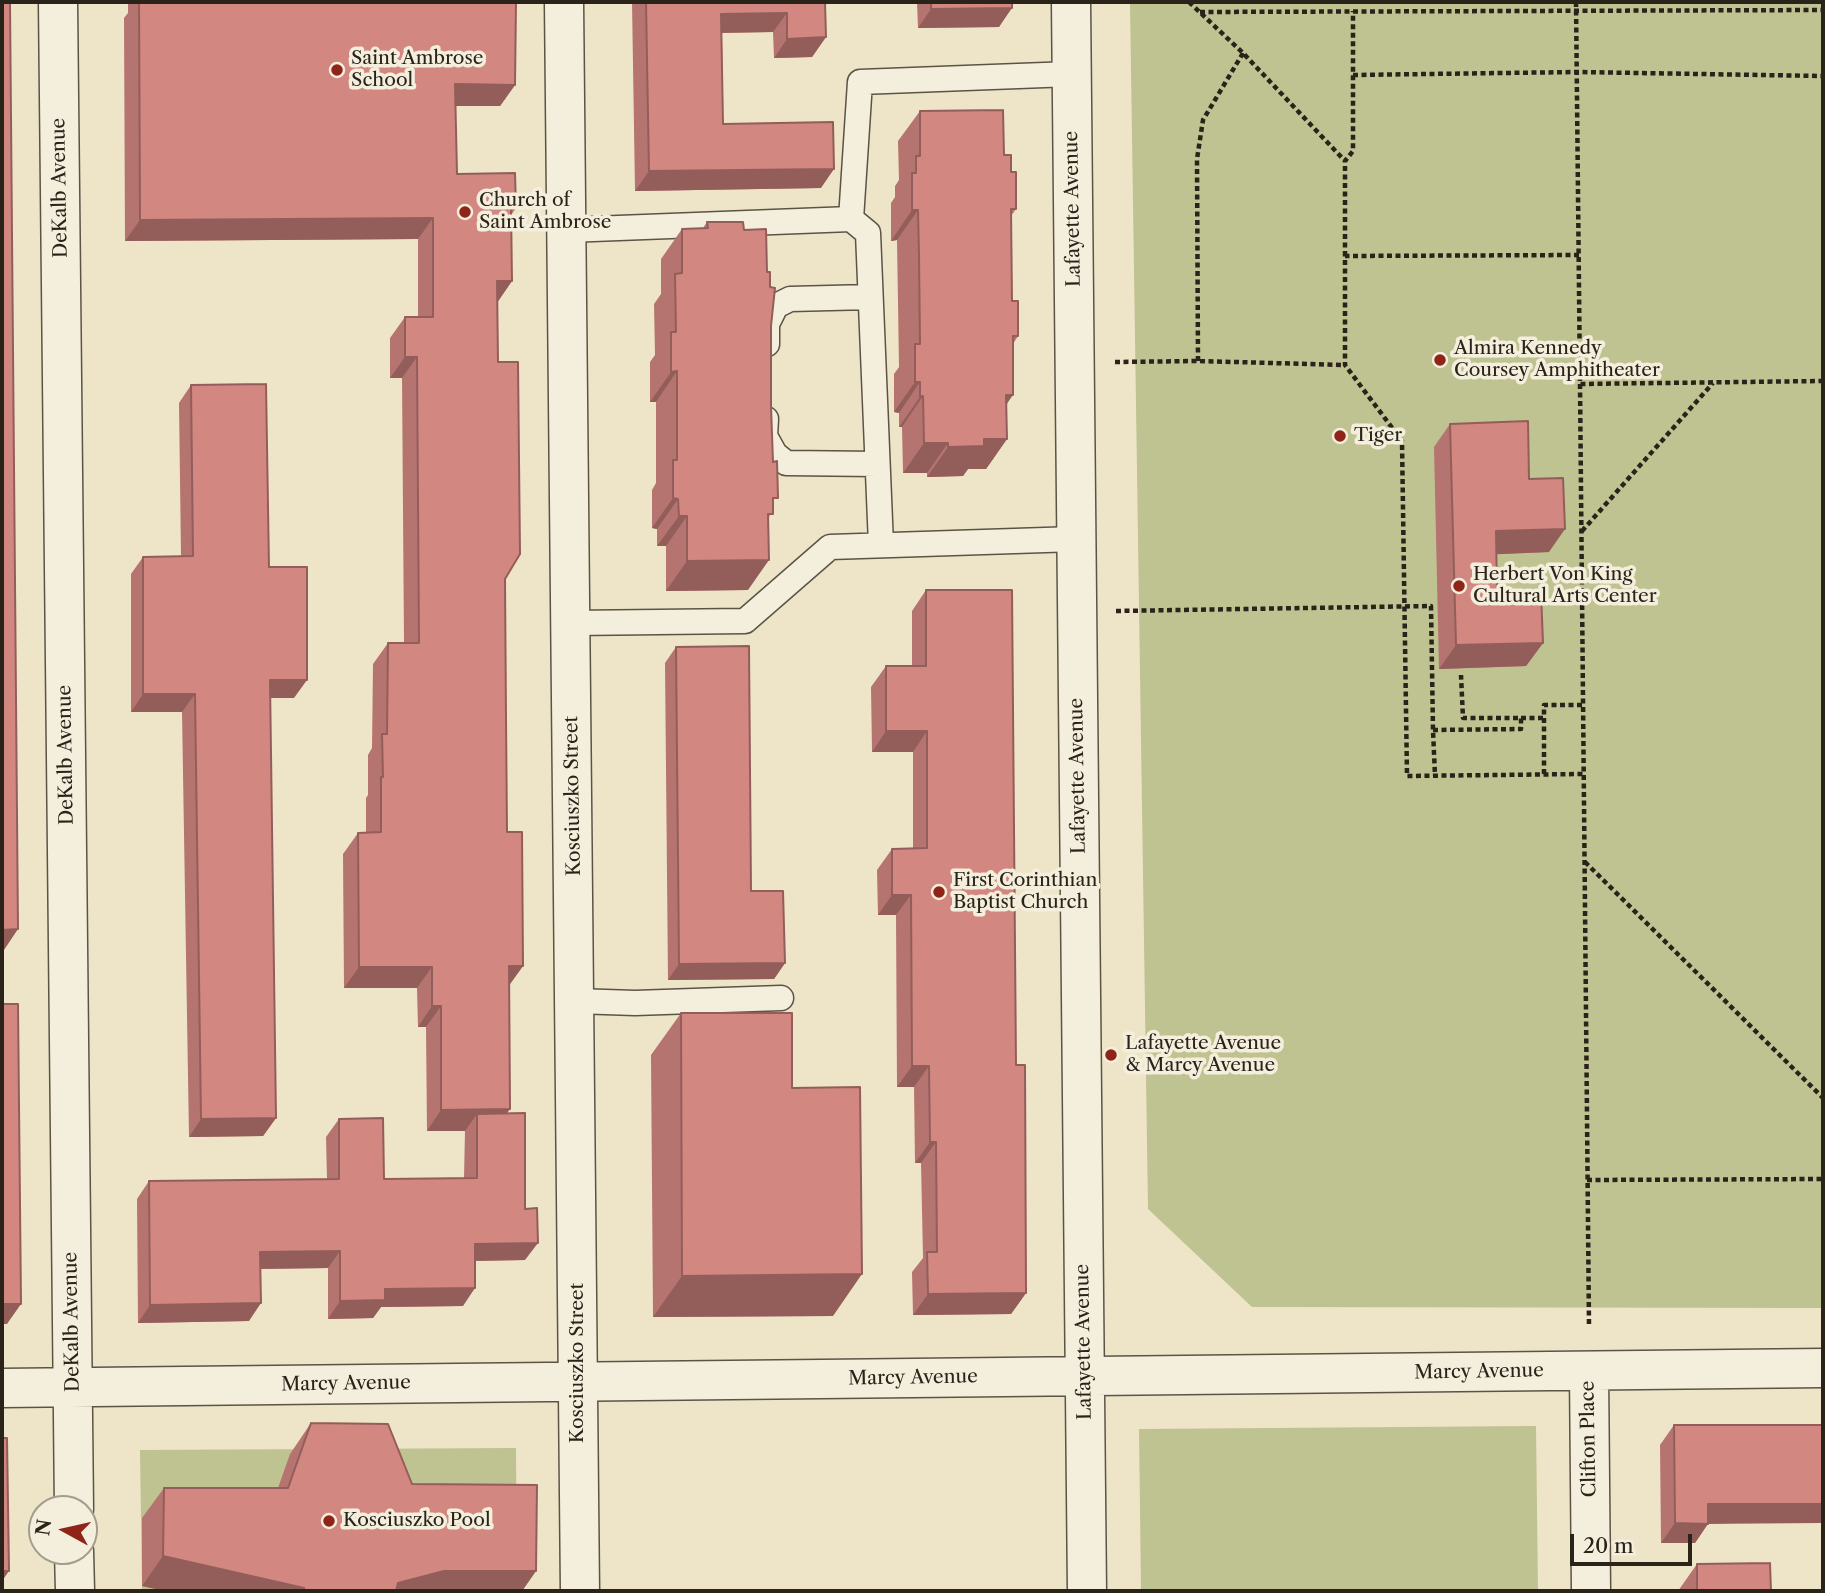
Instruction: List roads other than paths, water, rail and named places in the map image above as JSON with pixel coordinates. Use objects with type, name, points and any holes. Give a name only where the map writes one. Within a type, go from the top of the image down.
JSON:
[{"type":"street","name":"DeKalb Avenue","points":[[58,2],[74,1495]]},
{"type":"street","name":"Kosciuszko Street","points":[[564,2],[580,1591]]},
{"type":"street","name":"Lafayette Avenue","points":[[1071,2],[1087,1591]]},
{"type":"street","name":"Marcy Avenue","points":[[2,1388],[1823,1368]]},
{"type":"street","name":"Clifton Place","points":[[1589,1371],[1591,1591]]},
{"type":"street","points":[[74,1565],[75,1591]]},
{"type":"lane","points":[[851,219],[860,82],[1071,74]]},
{"type":"lane","points":[[567,230],[851,219],[868,233],[881,545]]},
{"type":"lane","points":[[767,361],[767,324],[776,306],[790,299],[870,297]]},
{"type":"lane","points":[[766,398],[765,436],[775,454],[786,463],[877,464]]},
{"type":"lane","points":[[572,623],[745,621],[830,547],[1076,539]]},
{"type":"lane","points":[[575,1001],[635,1003],[781,999]]},
{"type":"place","name":"Saint Ambrose School","points":[[337,70]]},
{"type":"place","name":"Church of Saint Ambrose","points":[[465,212]]},
{"type":"place","name":"Almira Kennedy Coursey Amphitheater","points":[[1440,360]]},
{"type":"place","name":"Tiger","points":[[1340,436]]},
{"type":"place","name":"Herbert Von King Cultural Arts Center","points":[[1459,586]]},
{"type":"place","name":"First Corinthian Baptist Church","points":[[939,892]]},
{"type":"place","name":"Lafayette Avenue & Marcy Avenue","points":[[1111,1055]]},
{"type":"place","name":"Kosciuszko Pool","points":[[329,1521]]}]
